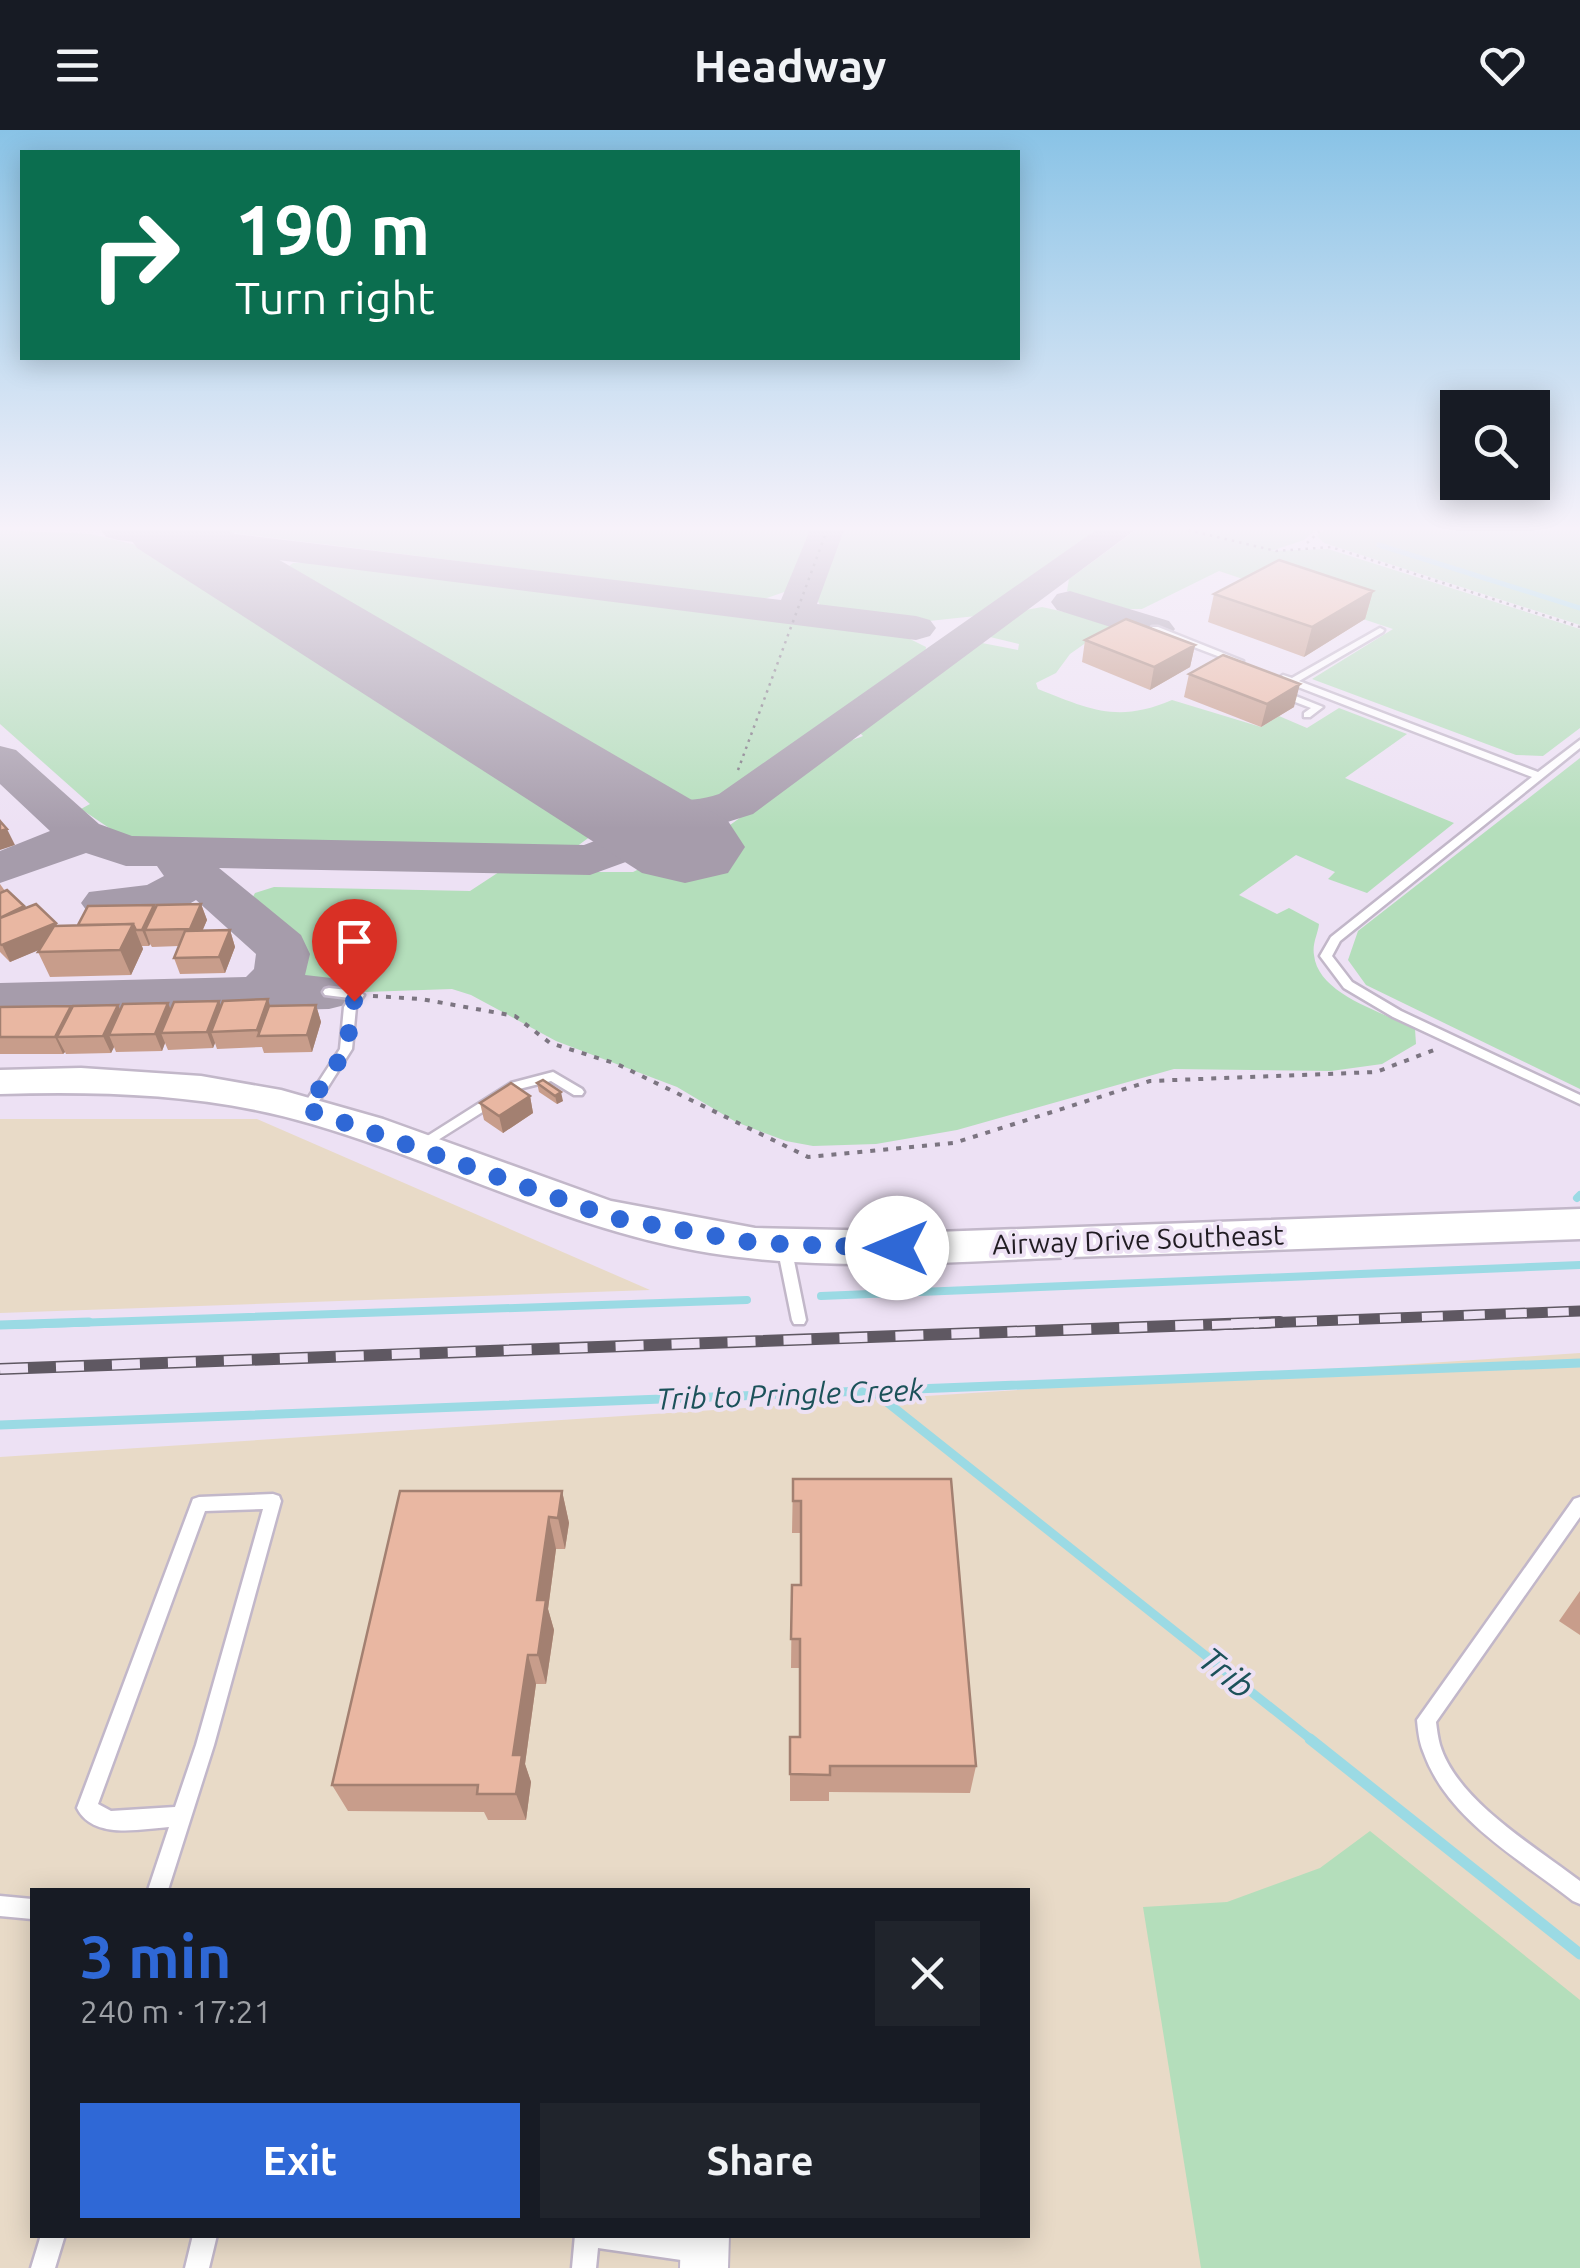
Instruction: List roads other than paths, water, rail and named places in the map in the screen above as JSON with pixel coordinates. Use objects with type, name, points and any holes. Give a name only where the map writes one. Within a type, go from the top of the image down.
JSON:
[{"type":"street","name":"Airway Drive Southeast","points":[[0,1082],[168,1085],[306,1109],[614,1218],[714,1238],[784,1245],[897,1248],[1580,1224]]},
{"type":"lane","points":[[1155,630],[1258,668]]},
{"type":"lane","points":[[1306,715],[1318,707],[1276,691],[1380,630]]},
{"type":"lane","points":[[1276,675],[1539,776]]},
{"type":"lane","points":[[1580,744],[1336,939],[1326,956],[1348,985],[1456,1042],[1580,1100]]},
{"type":"lane","points":[[306,1109],[346,1050],[350,1007],[358,995],[330,992]]},
{"type":"lane","points":[[416,1147],[515,1086],[553,1076],[578,1092]]},
{"type":"lane","points":[[784,1245],[799,1320]]},
{"type":"lane","points":[[159,1888],[182,1816],[205,1745],[273,1501],[199,1504],[88,1808],[109,1821],[182,1816]]},
{"type":"lane","points":[[1580,1504],[1426,1720],[1427,1739],[1452,1789],[1580,1894]]},
{"type":"lane","points":[[0,1906],[30,1909]]},
{"type":"lane","points":[[43,2268],[52,2238]]},
{"type":"lane","points":[[197,2268],[204,2238]]},
{"type":"lane","points":[[584,2268],[589,2238]]},
{"type":"lane","points":[[611,2238],[704,2251]]},
{"type":"waterway","points":[[1577,1198],[1580,1195]]},
{"type":"waterway","name":"Trib to Pringle Creek","points":[[821,1296],[1580,1265]]},
{"type":"waterway","name":"Trib to Pringle Creek","points":[[15,1325],[747,1300]]},
{"type":"waterway","name":"Trib to Pringle Creek","points":[[0,1325],[89,1322]]},
{"type":"waterway","name":"Trib to Pringle Creek","points":[[0,1425],[1580,1363]]},
{"type":"waterway","name":"Trib","points":[[873,1391],[1313,1741]]},
{"type":"waterway","name":"Trib","points":[[1310,1739],[1580,1954]]},
{"type":"railway","points":[[1212,1325],[1580,1311]]},
{"type":"railway","points":[[0,1369],[1280,1322]]}]
